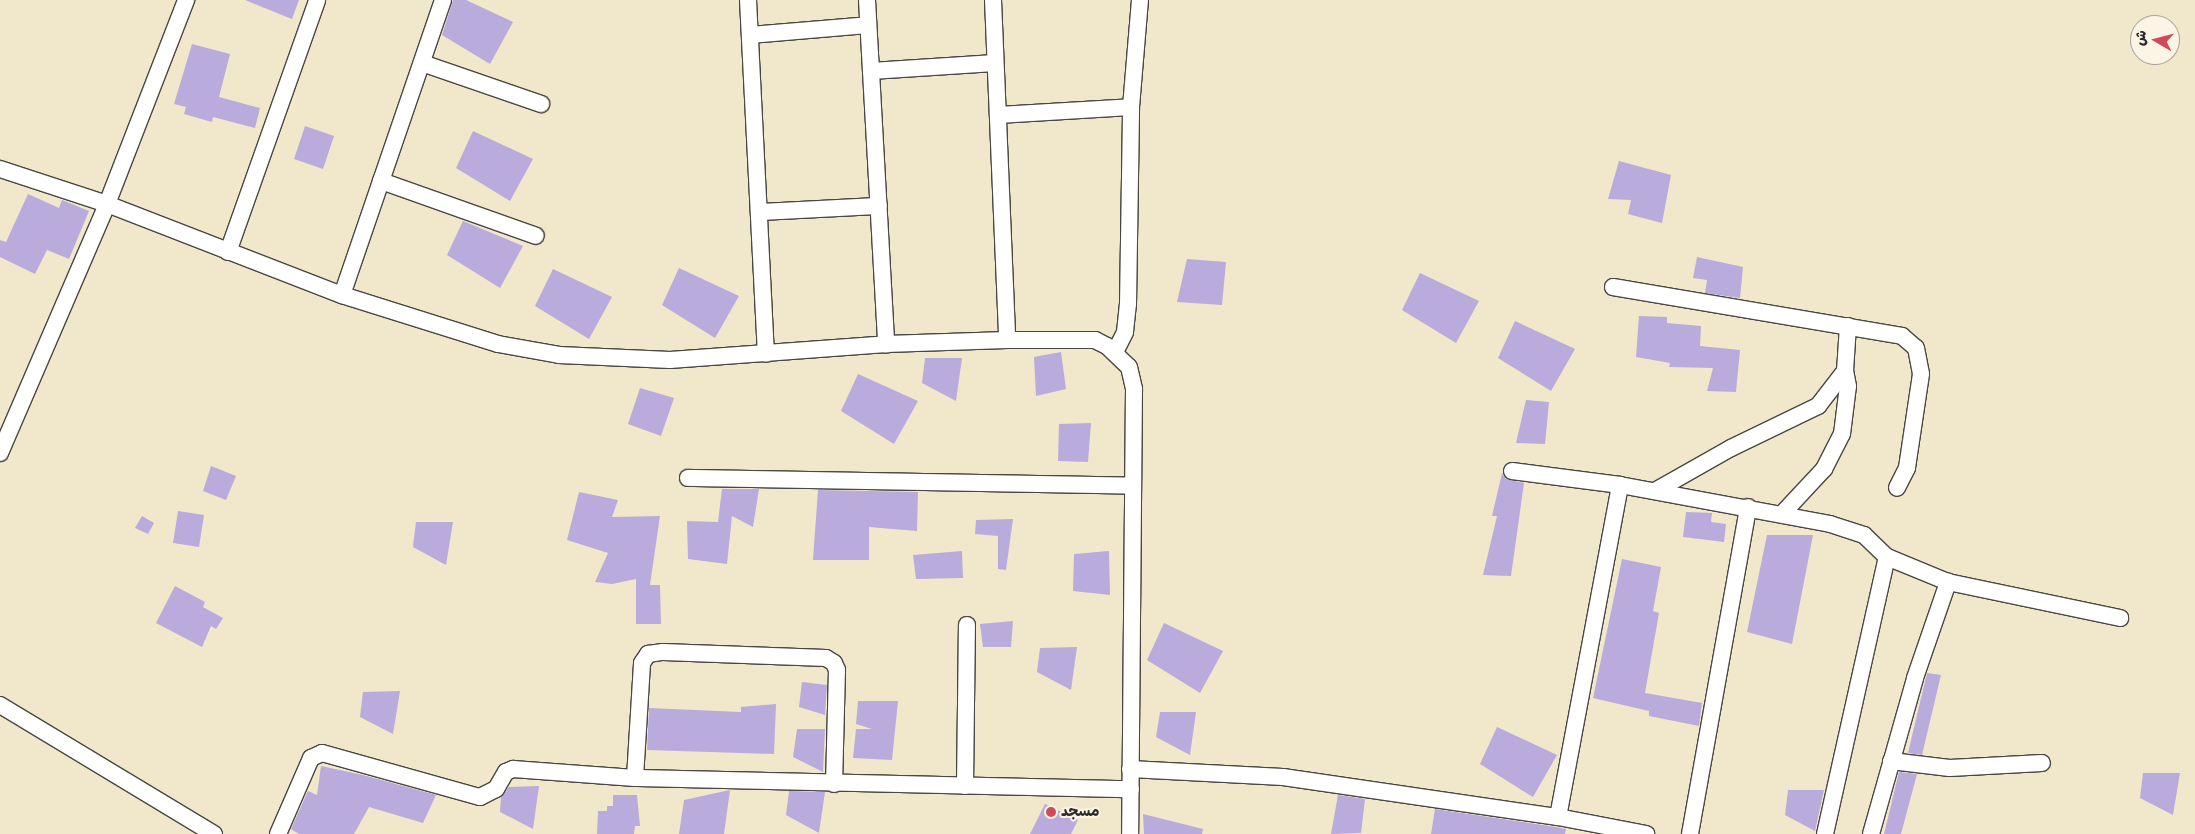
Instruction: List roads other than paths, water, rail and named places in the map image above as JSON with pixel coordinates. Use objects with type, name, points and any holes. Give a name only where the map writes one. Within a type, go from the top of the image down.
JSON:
[{"type":"street","points":[[0,453],[107,204],[186,0]]},
{"type":"street","points":[[228,252],[317,0]]},
{"type":"street","points":[[342,295],[443,0]]},
{"type":"street","points":[[748,0],[766,354]]},
{"type":"street","points":[[866,0],[886,344]]},
{"type":"street","points":[[993,0],[1007,340]]},
{"type":"street","points":[[1115,352],[1125,332],[1128,304],[1131,107],[1140,0]]},
{"type":"street","points":[[750,35],[868,26]]},
{"type":"street","points":[[422,63],[541,104]]},
{"type":"street","points":[[871,71],[995,63]]},
{"type":"street","points":[[998,115],[1131,107]]},
{"type":"street","points":[[0,169],[107,204],[342,295],[498,344],[559,356],[670,360],[886,344],[1007,340],[1095,340],[1115,352],[1128,367],[1134,389],[1131,486],[1130,834]]},
{"type":"street","points":[[381,181],[536,236]]},
{"type":"street","points":[[759,212],[879,206]]},
{"type":"street","points":[[1613,287],[1902,336],[1916,348],[1921,374],[1907,468],[1897,488]]},
{"type":"street","points":[[1782,514],[1824,469],[1842,434],[1848,386],[1845,371],[1848,326]]},
{"type":"street","points":[[1655,491],[1732,448],[1818,406],[1845,371]]},
{"type":"street","points":[[1512,471],[1620,485],[1748,507],[1830,524],[1864,535],[1887,557],[1948,582],[2120,618]]},
{"type":"street","points":[[688,478],[1131,486]]},
{"type":"street","points":[[1558,817],[1620,485]]},
{"type":"street","points":[[1690,834],[1748,507]]},
{"type":"street","points":[[1825,834],[1887,557]]},
{"type":"street","points":[[1871,834],[1915,678],[1948,582]]},
{"type":"street","points":[[965,786],[966,626]]},
{"type":"street","points":[[635,778],[642,664],[648,654],[663,652],[826,658],[834,663],[837,670],[834,784]]},
{"type":"street","points":[[0,705],[214,834]]},
{"type":"street","points":[[278,834],[311,758],[322,753],[469,796],[488,794],[496,789],[506,772],[513,769],[635,778],[1130,790]]},
{"type":"street","points":[[1891,761],[1950,768],[2042,763]]},
{"type":"street","points":[[1130,769],[1283,777],[1558,817],[1646,834]]},
{"type":"place","name":"مسجد","points":[[1051,812]]}]
